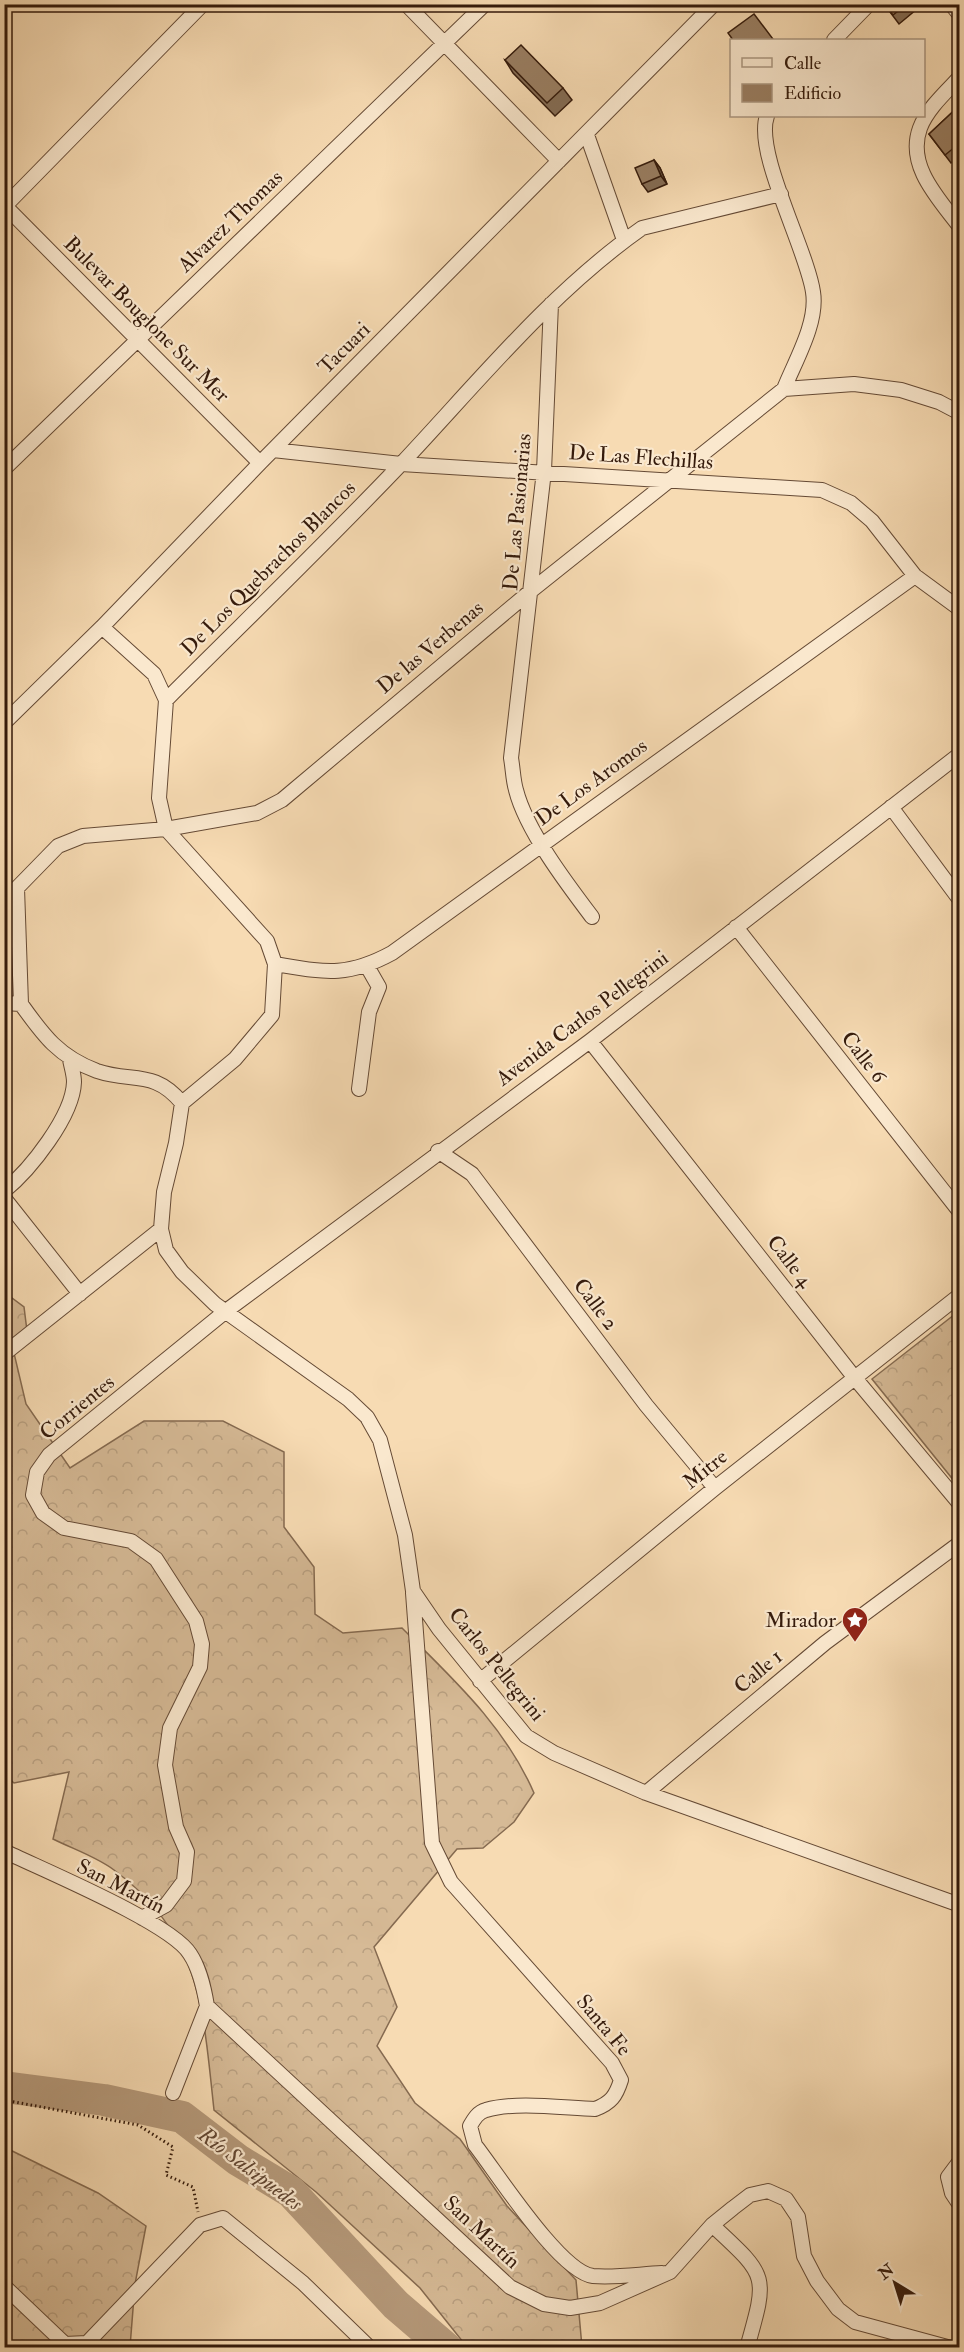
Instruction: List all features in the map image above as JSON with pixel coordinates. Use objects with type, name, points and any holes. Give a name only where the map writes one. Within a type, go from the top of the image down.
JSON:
[{"type":"street","points":[[5,206],[203,4]]},
{"type":"street","points":[[406,4],[559,161]]},
{"type":"street","name":"Alvarez Thomas","points":[[4,469],[485,4]]},
{"type":"street","name":"Tacuari","points":[[4,723],[102,627],[260,463],[587,135],[714,4]]},
{"type":"street","points":[[835,39],[869,4]]},
{"type":"street","points":[[951,4],[960,15]]},
{"type":"street","points":[[960,77],[935,105],[920,129],[918,160],[926,183],[960,227]]},
{"type":"street","points":[[766,117],[764,125],[768,151],[813,293],[810,321],[784,389],[854,384],[901,390],[939,402],[960,413]]},
{"type":"street","points":[[587,135],[624,240]]},
{"type":"street","name":"De Los Quebrachos Blancos","points":[[166,700],[401,464],[551,304],[624,240],[642,228],[781,194]]},
{"type":"street","name":"Bulevar Bouglone Sur Mer","points":[[5,206],[260,463]]},
{"type":"street","name":"De Las Pasionarias","points":[[551,304],[544,471],[511,758],[516,791],[527,819],[592,917]]},
{"type":"street","name":"De las Verbenas","points":[[21,1004],[11,885],[58,846],[83,836],[166,829],[257,813],[282,800],[532,590],[784,389]]},
{"type":"street","name":"De Las Flechillas","points":[[273,450],[401,464],[544,471],[822,490],[851,503],[872,521],[915,576],[960,609]]},
{"type":"street","name":"De Los Aromos","points":[[275,964],[330,973],[367,966],[437,922],[542,843],[915,576]]},
{"type":"street","points":[[4,1354],[161,1228],[164,1192],[176,1143],[182,1103],[235,1059],[272,1015],[275,964],[267,940],[166,829],[159,798],[166,700],[154,674],[102,627]]},
{"type":"street","name":"Avenida Carlos Pellegrini","points":[[226,1311],[438,1151],[590,1041],[960,754]]},
{"type":"street","points":[[891,807],[960,900]]},
{"type":"street","name":"Calle 6","points":[[736,927],[960,1212]]},
{"type":"street","points":[[359,1089],[369,1012],[379,987],[367,966]]},
{"type":"street","points":[[4,1003],[21,1004],[49,1043],[70,1059],[98,1071],[143,1079],[169,1087],[182,1103]]},
{"type":"street","name":"Calle 4","points":[[590,1041],[855,1377],[960,1504]]},
{"type":"street","points":[[4,1191],[20,1179],[63,1117],[74,1083],[70,1059]]},
{"type":"street","name":"Calle 2","points":[[438,1151],[472,1174],[646,1405],[715,1488]]},
{"type":"street","points":[[4,1198],[80,1294]]},
{"type":"street","name":"Carlos Pellegrini","points":[[161,1228],[166,1250],[182,1272],[215,1304],[348,1399],[367,1417],[380,1440],[405,1535],[413,1591],[480,1681],[526,1736],[554,1753],[646,1793],[960,1905]]},
{"type":"street","name":"Mitre","points":[[480,1681],[715,1488],[960,1295]]},
{"type":"street","name":"Corrientes","points":[[142,1918],[166,1905],[184,1881],[188,1852],[176,1827],[165,1764],[170,1728],[200,1667],[202,1644],[196,1621],[156,1559],[131,1541],[64,1528],[43,1513],[33,1495],[37,1472],[49,1455],[226,1311]]},
{"type":"street","name":"Calle 1","points":[[646,1793],[825,1643],[960,1543]]},
{"type":"street","name":"Santa Fe","points":[[413,1591],[432,1843],[452,1882],[612,2063],[621,2080],[616,2095],[608,2105],[595,2109],[504,2107],[485,2110],[476,2116],[470,2126],[475,2145],[555,2251],[574,2267],[591,2276],[670,2272]]},
{"type":"street","name":"San Martín","points":[[4,1851],[142,1918],[190,1952],[204,1984],[207,2006],[510,2287],[544,2304],[570,2308],[600,2303],[670,2272],[712,2225],[750,2195],[768,2191],[786,2199],[798,2217],[804,2256],[817,2281],[838,2308],[855,2322],[951,2348]]},
{"type":"street","points":[[173,2093],[207,2006]]},
{"type":"street","points":[[960,2161],[948,2177],[952,2193],[960,2205]]},
{"type":"street","points":[[4,2286],[65,2344],[87,2343],[200,2225],[223,2218],[303,2283],[370,2348]]},
{"type":"street","points":[[712,2225],[753,2262],[760,2278],[761,2301],[747,2348]]},
{"type":"path","points":[[4,2100],[138,2125],[173,2147],[166,2175],[192,2187],[200,2225]]},
{"type":"green space","points":[[4,1292],[24,1307],[27,1331],[13,1349],[26,1404],[70,1468],[144,1421],[223,1421],[284,1452],[284,1527],[314,1567],[315,1614],[343,1633],[402,1628],[476,1704],[508,1746],[522,1769],[534,1793],[514,1822],[483,1848],[457,1849],[374,1947],[397,2007],[377,2046],[415,2103],[460,2139],[507,2206],[576,2280],[582,2347],[467,2347],[420,2288],[316,2192],[214,2110],[201,2008],[193,1977],[181,1948],[165,1921],[143,1895],[114,1870],[93,1857],[53,1839],[69,1772],[14,1783],[5,1775]]},
{"type":"green space","points":[[959,1311],[959,1487],[872,1379]]},
{"type":"green space","points":[[4,2147],[98,2193],[146,2226],[135,2284],[130,2347],[5,2347]]},
{"type":"building","points":[[884,4],[907,4],[893,15]]},
{"type":"building","points":[[754,14],[773,39],[732,39],[728,33]]},
{"type":"building","points":[[521,45],[563,88],[547,103],[505,60]]},
{"type":"building","points":[[960,105],[960,143],[945,155],[929,134]]},
{"type":"building","points":[[654,160],[661,176],[642,184],[635,168]]},
{"type":"waterway","name":"Río Salsipuedes","points":[[4,2087],[104,2100],[182,2117],[238,2160],[291,2192],[396,2305],[446,2348]]},
{"type":"place","name":"Mirador","points":[[855,1643]]}]
